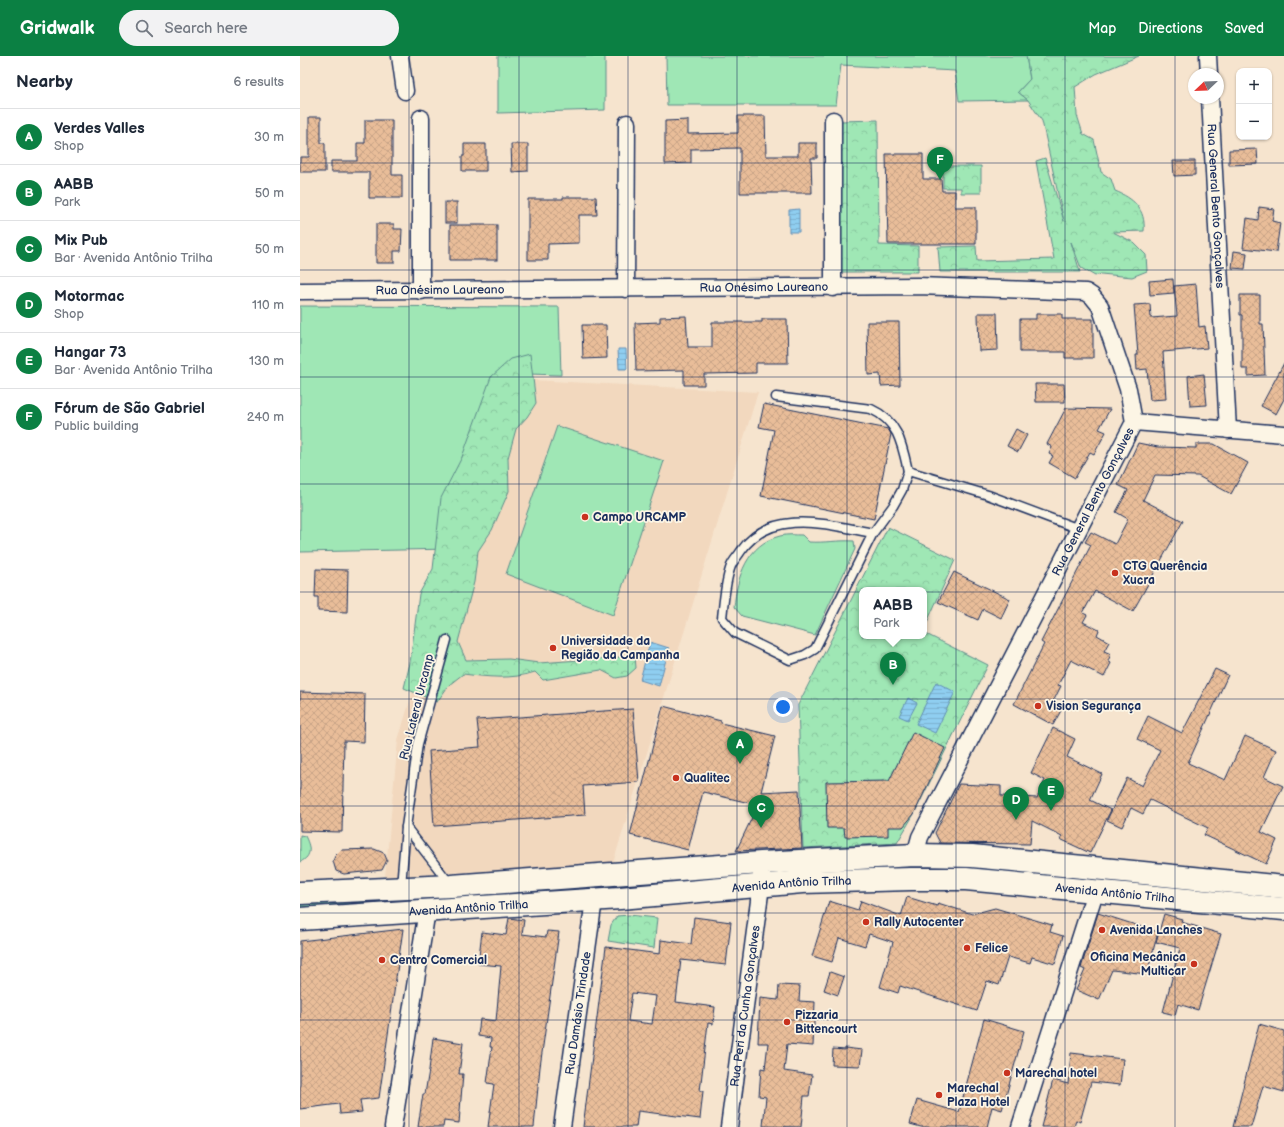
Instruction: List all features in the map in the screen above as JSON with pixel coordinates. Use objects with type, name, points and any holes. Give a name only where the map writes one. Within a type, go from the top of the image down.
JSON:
[{"type":"main road","name":"Avenida Antônio Trilha","points":[[300,893],[400,887],[451,886],[761,863],[915,855],[972,856],[1284,887]]},
{"type":"main road","name":"Avenida Antônio Trilha","points":[[300,919],[594,900],[831,881],[966,879],[1284,909]]},
{"type":"street","points":[[400,56],[404,91]]},
{"type":"street","points":[[1208,56],[1209,68]]},
{"type":"street","name":"Rua General Bento Gonçalves","points":[[915,855],[920,838],[1134,422],[1228,430],[1210,104]]},
{"type":"street","points":[[421,118],[421,291]]},
{"type":"street","points":[[832,120],[833,288]]},
{"type":"street","points":[[626,289],[627,123]]},
{"type":"street","name":"Rua Onésimo Laureano","points":[[300,291],[833,288],[918,286],[1086,292],[1092,296],[1100,306],[1128,388],[1134,422]]},
{"type":"street","points":[[1228,430],[1284,434]]},
{"type":"street","name":"Rua Peri da Cunha Gonçalves","points":[[729,1127],[761,886],[761,863]]},
{"type":"street","points":[[1020,1127],[1095,892]]},
{"type":"street","name":"Rua Damásio Trindade","points":[[562,1127],[594,900]]},
{"type":"street","points":[[393,1127],[426,910]]},
{"type":"lane","points":[[776,397],[871,409],[884,415],[894,427],[908,471],[902,490],[893,506],[873,533],[815,649],[805,655],[790,660],[735,633],[722,618],[724,594],[731,566],[748,541],[774,525],[791,522],[828,525],[873,533]]},
{"type":"lane","points":[[908,471],[988,495],[1079,529]]},
{"type":"lane","name":"Rua Lateral Urcamp","points":[[400,887],[406,827],[418,744],[447,640]]},
{"type":"lane","points":[[406,827],[451,886]]},
{"type":"shaded area","name":"Universidade da Região da Campanha","points":[[531,380],[758,392],[613,863],[385,877],[398,740],[454,555]]},
{"type":"green space","points":[[498,56],[605,56],[605,110],[498,113]]},
{"type":"green space","points":[[666,56],[1026,56],[1030,79],[1018,92],[1028,100],[959,101],[955,71],[841,65],[836,105],[667,105]]},
{"type":"green space","points":[[1026,56],[1139,56],[1096,74],[1075,87],[1077,115],[1083,134],[1094,140],[1101,172],[1111,179],[1115,191],[1127,197],[1137,205],[1143,216],[1144,231],[1113,232],[1133,242],[1146,255],[1147,271],[1132,277],[1101,274],[1095,276],[1081,268],[1071,242],[1080,272],[940,272],[938,247],[976,246],[977,261],[1054,259],[1036,161],[1045,158],[1064,221],[1042,121],[1028,100],[1018,92],[1030,79]]},
{"type":"green space","points":[[878,120],[879,245],[918,246],[918,272],[841,272],[841,121]]},
{"type":"green space","points":[[943,166],[981,166],[981,193],[961,193],[961,188],[943,188]]},
{"type":"green space","points":[[300,306],[559,307],[561,375],[529,374],[452,549],[300,552]]},
{"type":"green space","points":[[530,354],[536,403],[527,417],[516,429],[508,458],[509,491],[492,530],[478,551],[474,582],[458,642],[466,660],[509,659],[539,663],[635,656],[636,668],[627,676],[616,678],[601,670],[543,680],[535,672],[526,675],[508,677],[463,674],[449,685],[437,702],[404,688],[410,663],[419,594],[433,569],[441,498],[462,457],[491,377],[511,359]]},
{"type":"green space","name":"Campo URCAMP","points":[[557,426],[664,461],[613,615],[506,574]]},
{"type":"green space","points":[[888,527],[955,560],[927,622],[927,587],[859,587],[859,639],[927,639],[927,634],[988,665],[914,814],[897,843],[803,848],[798,705]]},
{"type":"green space","points":[[783,535],[802,535],[809,542],[854,541],[855,549],[815,635],[742,616],[734,607],[735,596],[741,573],[752,554],[759,546],[769,540]]},
{"type":"green space","points":[[300,835],[305,836],[309,847],[309,854],[300,862]]},
{"type":"green space","points":[[896,866],[896,872],[300,909],[300,904]]},
{"type":"green space","points":[[629,915],[657,918],[654,948],[608,941],[611,925],[617,916]]},
{"type":"water","points":[[799,209],[799,232],[789,232],[789,210]]},
{"type":"water","points":[[618,349],[626,349],[627,369],[619,369]]},
{"type":"water","points":[[650,642],[669,648],[659,686],[640,680]]},
{"type":"water","points":[[936,682],[955,692],[935,733],[916,724]]},
{"type":"water","points":[[908,698],[917,703],[908,720],[899,716]]},
{"type":"building","points":[[738,116],[765,116],[766,156],[798,156],[798,143],[817,143],[817,158],[811,158],[812,193],[740,193],[740,148],[691,149],[691,163],[665,164],[665,121],[688,120],[688,134],[738,133]]},
{"type":"building","points":[[309,117],[321,117],[321,143],[325,143],[325,172],[300,172],[300,157],[309,157]]},
{"type":"building","points":[[365,120],[392,120],[392,175],[402,175],[402,198],[369,198],[369,172],[331,172],[331,161],[357,161],[357,143],[365,143]]},
{"type":"building","points":[[464,144],[486,144],[486,171],[462,171]]},
{"type":"building","points":[[511,144],[528,144],[528,171],[512,172]]},
{"type":"building","points":[[1257,149],[1258,164],[1229,165],[1229,150]]},
{"type":"building","points":[[886,154],[923,154],[923,179],[941,179],[942,191],[955,191],[955,207],[976,207],[976,244],[888,244]]},
{"type":"building","points":[[1173,161],[1195,161],[1195,175],[1174,176]]},
{"type":"building","points":[[563,197],[596,197],[597,215],[579,215],[579,243],[548,244],[548,260],[528,260],[528,199],[563,199]]},
{"type":"building","points":[[445,202],[457,202],[457,223],[445,223]]},
{"type":"building","points":[[1259,207],[1274,209],[1272,221],[1280,223],[1276,252],[1243,248],[1247,218],[1258,220]]},
{"type":"building","points":[[376,224],[394,224],[394,229],[402,229],[401,251],[394,251],[394,263],[376,263]]},
{"type":"building","points":[[450,225],[497,225],[497,260],[450,260]]},
{"type":"building","points":[[1234,251],[1247,253],[1245,269],[1232,268]]},
{"type":"building","points":[[1173,279],[1174,293],[1150,295],[1149,281]]},
{"type":"building","points":[[1196,284],[1199,327],[1205,326],[1207,348],[1163,352],[1166,399],[1150,400],[1147,369],[1137,370],[1136,355],[1138,355],[1134,305],[1150,304],[1151,318],[1177,316],[1174,286]]},
{"type":"building","points":[[1240,295],[1260,295],[1260,324],[1263,324],[1265,375],[1248,376],[1248,369],[1242,369],[1242,315],[1240,315]]},
{"type":"building","points":[[978,313],[997,313],[998,350],[979,351]]},
{"type":"building","points":[[1036,314],[1062,314],[1062,319],[1093,319],[1093,358],[1065,358],[1065,352],[1020,352],[1020,319],[1036,319]]},
{"type":"building","points":[[686,316],[688,347],[712,347],[712,322],[762,322],[762,319],[787,319],[788,363],[756,363],[756,373],[704,374],[704,385],[684,385],[684,370],[636,371],[635,323],[660,322],[660,317]]},
{"type":"building","points":[[867,322],[899,322],[900,385],[881,386],[880,374],[868,375]]},
{"type":"building","points":[[582,325],[606,325],[607,358],[583,359]]},
{"type":"building","points":[[1284,363],[1284,399],[1276,414],[1261,406]]},
{"type":"building","points":[[1204,374],[1207,405],[1190,406],[1188,376]]},
{"type":"building","points":[[1035,384],[1064,384],[1065,402],[1036,402]]},
{"type":"building","points":[[764,404],[888,429],[891,434],[874,519],[761,496],[774,430],[759,427]]},
{"type":"building","points":[[1066,408],[1110,409],[1099,429],[1106,432],[1094,454],[1090,452],[1075,478],[1049,463],[1053,456],[1049,454],[1052,447],[1047,444]]},
{"type":"building","points":[[1016,429],[1027,435],[1018,452],[1007,446]]},
{"type":"building","points":[[1138,443],[1158,447],[1196,448],[1196,444],[1214,444],[1248,463],[1231,494],[1198,476],[1155,475],[1143,500],[1183,521],[1133,611],[1095,591],[1083,613],[1087,615],[1083,622],[1099,630],[1097,635],[1109,642],[1104,651],[1111,654],[1108,661],[1111,663],[1104,677],[1071,660],[1058,685],[1061,686],[1053,702],[1063,707],[1053,725],[1014,704],[1044,644],[1041,642],[1091,545],[1085,542],[1091,532],[1115,544],[1128,519],[1116,512],[1128,490],[1118,485]]},
{"type":"building","points":[[316,569],[348,570],[347,612],[318,611],[318,597],[315,597]]},
{"type":"building","points":[[954,572],[1010,599],[1001,618],[983,609],[978,620],[938,602]]},
{"type":"building","points":[[1215,669],[1228,675],[1188,763],[1225,780],[1245,736],[1276,750],[1264,777],[1283,786],[1261,832],[1277,840],[1266,864],[1204,835],[1208,828],[1150,800],[1143,814],[1131,808],[1122,827],[1107,820],[1127,778],[1142,786],[1160,750],[1137,739],[1148,716],[1182,733]]},
{"type":"building","points":[[300,692],[365,694],[364,742],[344,741],[342,832],[300,831]]},
{"type":"building","points":[[663,706],[721,721],[721,723],[775,736],[761,792],[799,790],[802,848],[736,851],[758,805],[703,792],[688,850],[630,835]]},
{"type":"building","points":[[633,709],[639,782],[583,786],[585,815],[434,826],[429,751],[480,747],[477,720]]},
{"type":"building","points":[[1053,728],[1075,739],[1067,757],[1102,774],[1090,800],[1111,810],[1090,853],[1060,839],[1062,836],[1032,821],[1030,844],[940,843],[935,833],[959,784],[1001,786],[1001,796],[1037,798],[1045,780],[1031,773]]},
{"type":"building","points":[[913,732],[945,748],[914,814],[903,827],[888,827],[888,836],[845,837],[844,828],[827,828],[826,782],[889,781]]},
{"type":"building","points":[[374,849],[384,853],[387,860],[382,870],[344,874],[336,871],[333,861],[335,856],[341,850]]},
{"type":"building","points":[[907,897],[937,906],[938,903],[972,914],[995,908],[1052,925],[1050,932],[1063,936],[1055,964],[1032,957],[1030,963],[1008,957],[999,985],[987,981],[977,1011],[900,986],[898,993],[880,987],[893,942],[869,934],[865,946],[839,938],[832,962],[812,956],[829,901],[858,910],[861,901],[901,916]]},
{"type":"building","points":[[1098,913],[1158,932],[1147,974],[1112,970],[1099,1000],[1076,990],[1085,970],[1081,968]]},
{"type":"building","name":"Oficina Mecânica Multicar","points":[[1164,914],[1182,919],[1181,922],[1221,934],[1198,1010],[1178,1004],[1175,1015],[1163,1012],[1180,948],[1156,942]]},
{"type":"building","points":[[694,917],[731,922],[726,965],[681,960],[676,1002],[715,1007],[713,1024],[708,1023],[700,1091],[703,1091],[700,1119],[638,1111],[636,1127],[583,1127],[606,947],[660,954],[661,940],[691,944]],"holes":[[[632,993],[656,996],[652,1024],[628,1021]]]},
{"type":"building","points":[[509,918],[524,920],[522,934],[546,937],[547,931],[559,932],[540,1067],[534,1127],[488,1127],[494,1084],[487,1083],[492,1047],[490,1047],[491,1038],[478,1036],[480,1019],[496,1021],[501,966],[478,964],[482,932],[506,935]]},
{"type":"building","points":[[403,929],[379,1098],[360,1100],[362,1112],[340,1114],[339,1104],[300,1109],[300,941]]},
{"type":"building","points":[[830,972],[844,977],[838,995],[824,990]]},
{"type":"building","points":[[779,985],[800,986],[799,1001],[815,1002],[813,1046],[787,1044],[784,1071],[812,1075],[809,1096],[804,1096],[801,1127],[763,1126],[766,1097],[759,1096],[761,1068],[765,1069],[768,1043],[758,1043],[760,998],[778,1000]]},
{"type":"building","points":[[984,1019],[1024,1031],[1002,1110],[992,1107],[987,1127],[921,1127],[910,1124],[917,1100],[959,1112]]},
{"type":"building","points":[[1259,1024],[1284,1031],[1284,1092],[1263,1086],[1251,1127],[1233,1127]]},
{"type":"building","points":[[433,1038],[463,1043],[459,1074],[463,1074],[459,1123],[444,1121],[443,1127],[418,1127],[423,1094],[425,1094]]},
{"type":"building","points":[[845,1048],[862,1050],[860,1066],[832,1065],[833,1049],[845,1050]]},
{"type":"building","points":[[1071,1053],[1123,1059],[1120,1085],[1091,1082],[1080,1122],[1076,1120],[1074,1127],[1041,1127],[1053,1080],[1068,1084]]},
{"type":"place","name":"Fórum de São Gabriel","points":[[940,180]]},
{"type":"place","name":"Campo URCAMP","points":[[585,517]]},
{"type":"place","name":"CTG Querência Xucra","points":[[1115,573]]},
{"type":"place","name":"Universidade da Região da Campanha","points":[[553,648]]},
{"type":"place","name":"AABB","points":[[893,685]]},
{"type":"place","name":"Vision Segurança","points":[[1038,706]]},
{"type":"place","name":"Verdes Valles","points":[[740,764]]},
{"type":"place","name":"Qualitec","points":[[676,778]]},
{"type":"place","name":"Hangar 73","points":[[1051,811]]},
{"type":"place","name":"Motormac","points":[[1016,820]]},
{"type":"place","name":"Mix Pub","points":[[761,828]]},
{"type":"place","name":"Rally Autocenter","points":[[866,922]]},
{"type":"place","name":"Avenida Lanches","points":[[1102,930]]},
{"type":"place","name":"Felice","points":[[967,948]]},
{"type":"place","name":"Centro Comercial","points":[[382,960]]},
{"type":"place","name":"Oficina Mecânica Multicar","points":[[1194,964]]},
{"type":"place","name":"Pizzaria Bittencourt","points":[[787,1022]]},
{"type":"place","name":"Marechal hotel","points":[[1007,1073]]},
{"type":"place","name":"Marechal Plaza Hotel","points":[[939,1095]]}]
